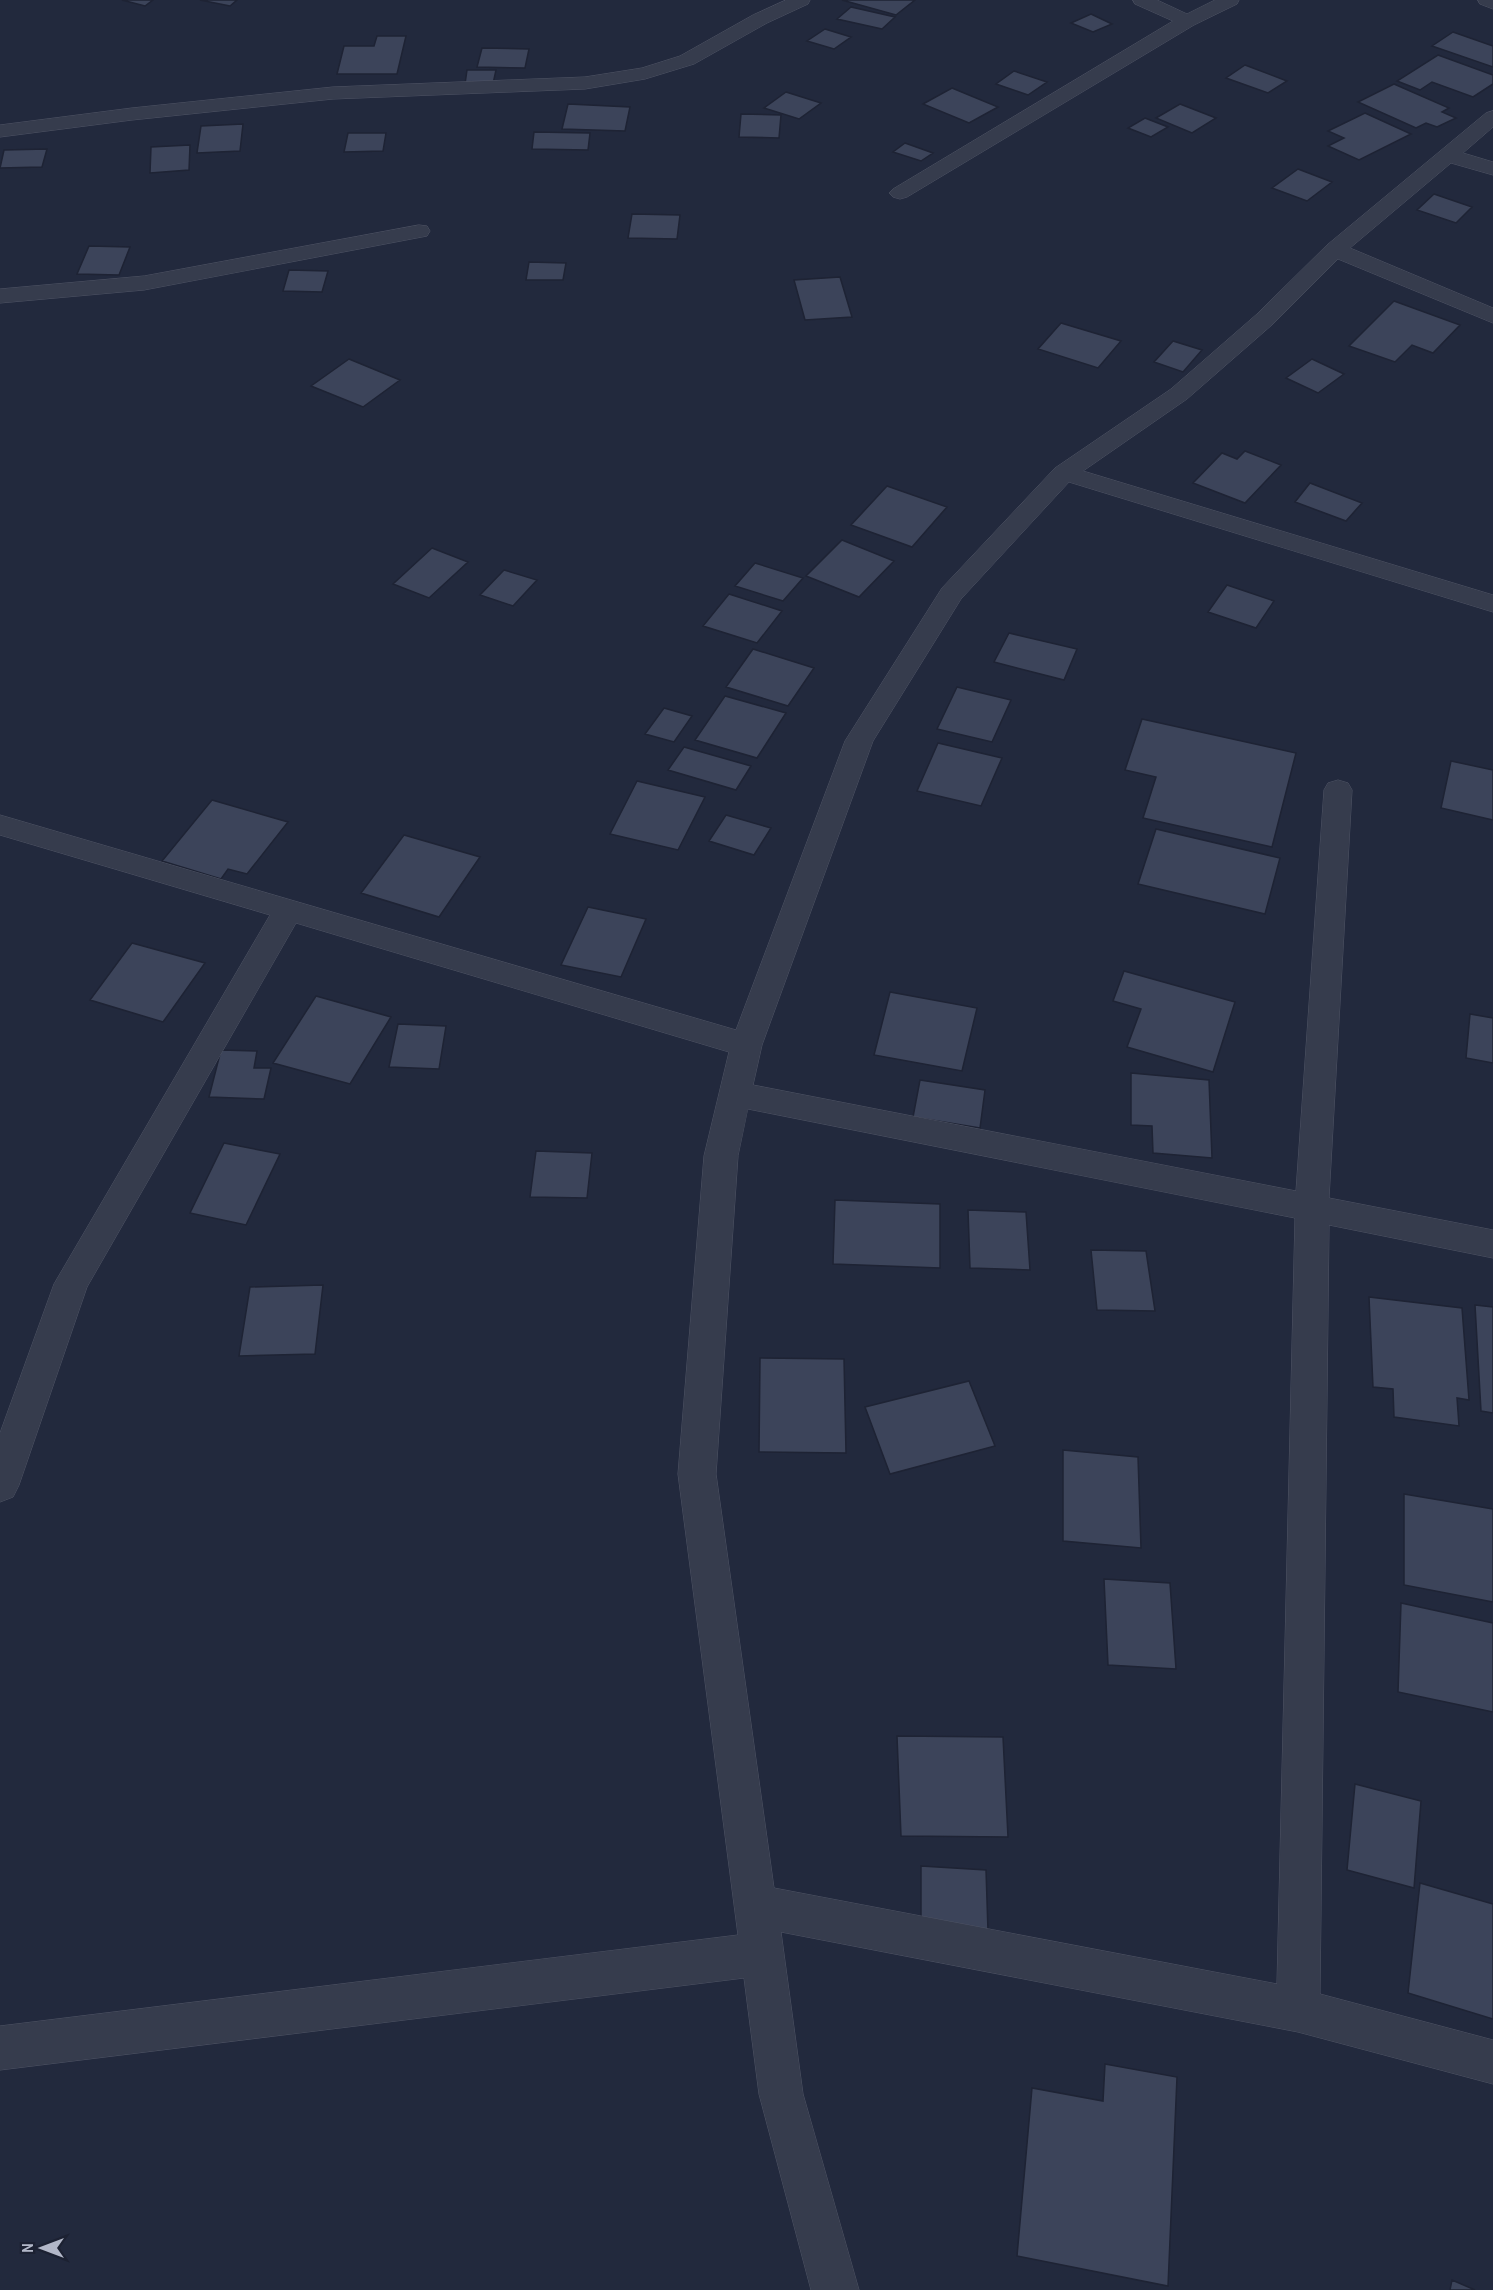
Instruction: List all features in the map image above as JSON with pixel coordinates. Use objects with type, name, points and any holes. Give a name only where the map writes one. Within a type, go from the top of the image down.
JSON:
[{"type":"street","points":[[0,131],[132,114],[333,93],[585,83],[645,74],[687,60],[760,19],[801,0]]},
{"type":"street","points":[[1142,0],[1187,21]]},
{"type":"street","points":[[900,193],[1187,21],[1230,0]]},
{"type":"street","points":[[1487,0],[1493,3]]},
{"type":"street","points":[[836,2290],[781,2094],[697,1473],[721,1156],[746,1045],[859,741],[951,594],[1064,473],[1179,394],[1265,319],[1335,250],[1493,117]]},
{"type":"street","points":[[1448,155],[1493,169]]},
{"type":"street","points":[[0,296],[144,284],[419,231]]},
{"type":"street","points":[[1335,250],[1493,316]]},
{"type":"street","points":[[1064,473],[1493,604]]},
{"type":"street","points":[[1298,2010],[1311,1206],[1338,790]]},
{"type":"street","points":[[0,825],[287,912],[746,1045]]},
{"type":"street","points":[[0,1485],[71,1284],[287,912]]},
{"type":"street","points":[[735,1094],[1311,1206],[1493,1244]]},
{"type":"street","points":[[756,1906],[1298,2010],[1493,2062]]},
{"type":"street","points":[[0,2048],[762,1954]]},
{"type":"building","points":[[122,0],[153,0],[145,6]]},
{"type":"building","points":[[200,0],[237,0],[230,6]]},
{"type":"building","points":[[842,0],[915,0],[896,15]]},
{"type":"building","points":[[851,7],[895,17],[882,29],[837,19]]},
{"type":"building","points":[[1091,14],[1112,24],[1093,32],[1071,23]]},
{"type":"building","points":[[825,29],[851,37],[834,49],[807,41]]},
{"type":"building","points":[[1453,32],[1493,46],[1493,67],[1432,46]]},
{"type":"building","points":[[377,36],[406,36],[397,74],[337,74],[344,46],[374,46]]},
{"type":"building","points":[[482,48],[529,49],[525,68],[477,67]]},
{"type":"building","points":[[1438,55],[1493,75],[1493,84],[1473,97],[1432,82],[1420,90],[1397,81]]},
{"type":"building","points":[[1245,65],[1287,81],[1268,93],[1226,78]]},
{"type":"building","points":[[467,70],[496,70],[493,84],[465,84]]},
{"type":"building","points":[[1014,71],[1047,82],[1028,95],[996,84]]},
{"type":"building","points":[[1394,84],[1449,108],[1442,112],[1456,118],[1437,127],[1426,123],[1416,128],[1358,102]]},
{"type":"building","points":[[952,88],[998,107],[969,123],[923,104]]},
{"type":"building","points":[[786,92],[821,103],[799,119],[764,108]]},
{"type":"building","points":[[568,104],[630,107],[625,131],[562,129]]},
{"type":"building","points":[[1180,104],[1216,118],[1192,133],[1156,118]]},
{"type":"building","points":[[1365,113],[1411,134],[1359,160],[1328,146],[1344,138],[1328,131]]},
{"type":"building","points":[[741,114],[781,115],[779,138],[739,137]]},
{"type":"building","points":[[1145,118],[1168,127],[1151,137],[1128,128]]},
{"type":"building","points":[[243,124],[240,151],[197,153],[201,126]]},
{"type":"building","points":[[534,132],[590,133],[588,150],[532,149]]},
{"type":"building","points":[[348,133],[386,133],[383,151],[344,152]]},
{"type":"building","points":[[905,143],[933,153],[921,161],[893,152]]},
{"type":"building","points":[[190,145],[189,170],[150,173],[151,147]]},
{"type":"building","points":[[47,149],[42,167],[0,168],[4,150]]},
{"type":"building","points":[[1298,169],[1332,182],[1307,201],[1272,188]]},
{"type":"building","points":[[1434,194],[1472,207],[1456,223],[1417,210]]},
{"type":"building","points":[[632,214],[680,215],[677,239],[628,238]]},
{"type":"building","points":[[89,246],[130,247],[119,275],[77,274]]},
{"type":"building","points":[[529,262],[566,263],[563,280],[526,280]]},
{"type":"building","points":[[289,270],[328,271],[322,292],[283,291]]},
{"type":"building","points":[[840,277],[852,317],[805,320],[794,280]]},
{"type":"building","points":[[1394,301],[1460,325],[1433,353],[1412,345],[1395,362],[1349,346]]},
{"type":"building","points":[[1061,323],[1121,341],[1098,368],[1038,349]]},
{"type":"building","points":[[1173,341],[1202,350],[1183,372],[1154,362]]},
{"type":"building","points":[[349,359],[400,380],[363,407],[311,386]]},
{"type":"building","points":[[1312,359],[1344,374],[1318,393],[1286,378]]},
{"type":"building","points":[[1245,451],[1281,465],[1245,503],[1193,483],[1222,453],[1237,459]]},
{"type":"building","points":[[1310,483],[1362,503],[1346,521],[1295,502]]},
{"type":"building","points":[[887,486],[947,507],[912,547],[851,525]]},
{"type":"building","points":[[842,540],[894,561],[859,597],[806,576]]},
{"type":"building","points":[[432,548],[468,562],[429,598],[393,584]]},
{"type":"building","points":[[755,563],[803,578],[783,601],[735,586]]},
{"type":"building","points":[[504,570],[537,580],[513,606],[480,595]]},
{"type":"building","points":[[1227,585],[1274,601],[1256,628],[1208,612]]},
{"type":"building","points":[[729,594],[782,611],[757,643],[703,626]]},
{"type":"building","points":[[1009,633],[1077,649],[1064,680],[994,662]]},
{"type":"building","points":[[753,649],[814,668],[788,706],[726,687]]},
{"type":"building","points":[[957,687],[1011,700],[992,742],[937,729]]},
{"type":"building","points":[[725,696],[786,713],[757,758],[695,740]]},
{"type":"building","points":[[664,708],[692,716],[674,742],[645,734]]},
{"type":"building","points":[[1142,719],[1296,753],[1272,847],[1143,818],[1156,777],[1125,770]]},
{"type":"building","points":[[938,743],[1002,758],[981,806],[917,791]]},
{"type":"building","points":[[684,747],[751,766],[736,790],[668,770]]},
{"type":"building","points":[[1451,761],[1493,770],[1493,820],[1441,808]]},
{"type":"building","points":[[637,781],[705,797],[678,850],[610,834]]},
{"type":"building","points":[[212,800],[288,822],[247,874],[228,869],[221,879],[162,861]]},
{"type":"building","points":[[726,815],[771,828],[754,855],[709,841]]},
{"type":"building","points":[[1156,829],[1280,858],[1265,914],[1138,884]]},
{"type":"building","points":[[404,835],[480,857],[439,917],[361,893]]},
{"type":"building","points":[[588,907],[646,919],[621,977],[561,965]]},
{"type":"building","points":[[132,943],[205,963],[163,1022],[90,1000]]},
{"type":"building","points":[[1124,971],[1235,1002],[1213,1072],[1127,1047],[1141,1009],[1113,1001]]},
{"type":"building","points":[[890,992],[977,1008],[962,1071],[874,1055]]},
{"type":"building","points":[[316,996],[391,1017],[350,1084],[273,1063]]},
{"type":"building","points":[[1470,1014],[1493,1018],[1493,1063],[1466,1058]]},
{"type":"building","points":[[398,1024],[446,1026],[439,1069],[389,1067]]},
{"type":"building","points":[[221,1050],[257,1051],[254,1068],[271,1068],[264,1099],[209,1097]]},
{"type":"building","points":[[1131,1073],[1209,1080],[1212,1158],[1153,1153],[1152,1126],[1131,1125]]},
{"type":"building","points":[[920,1080],[985,1090],[980,1128],[913,1117]]},
{"type":"building","points":[[224,1143],[280,1154],[246,1225],[190,1213]]},
{"type":"building","points":[[536,1151],[592,1153],[587,1198],[530,1197]]},
{"type":"building","points":[[835,1200],[940,1204],[940,1268],[833,1264]]},
{"type":"building","points":[[968,1210],[1026,1212],[1030,1270],[970,1268]]},
{"type":"building","points":[[1091,1250],[1146,1251],[1155,1311],[1097,1310]]},
{"type":"building","points":[[323,1285],[315,1354],[239,1356],[250,1287]]},
{"type":"building","points":[[1369,1297],[1462,1308],[1469,1400],[1457,1398],[1459,1426],[1394,1417],[1393,1389],[1373,1387]]},
{"type":"building","points":[[1475,1305],[1493,1307],[1493,1413],[1481,1411]]},
{"type":"building","points":[[760,1358],[844,1359],[846,1453],[759,1452]]},
{"type":"building","points":[[969,1381],[995,1446],[890,1474],[865,1407]]},
{"type":"building","points":[[1063,1450],[1138,1457],[1141,1548],[1063,1541]]},
{"type":"building","points":[[1404,1494],[1493,1509],[1493,1602],[1404,1585]]},
{"type":"building","points":[[1104,1579],[1170,1583],[1176,1669],[1108,1665]]},
{"type":"building","points":[[1401,1603],[1493,1623],[1493,1712],[1398,1692]]},
{"type":"building","points":[[897,1736],[1003,1737],[1008,1837],[901,1836]]},
{"type":"building","points":[[1355,1784],[1421,1801],[1414,1888],[1347,1870]]},
{"type":"building","points":[[921,1866],[986,1870],[988,1931],[921,1927]]},
{"type":"building","points":[[1420,1883],[1493,1904],[1493,2019],[1408,1993]]},
{"type":"building","points":[[1105,2064],[1177,2077],[1168,2286],[1017,2256],[1032,2088],[1103,2101]]},
{"type":"building","points":[[1452,2280],[1475,2290],[1450,2290]]}]
